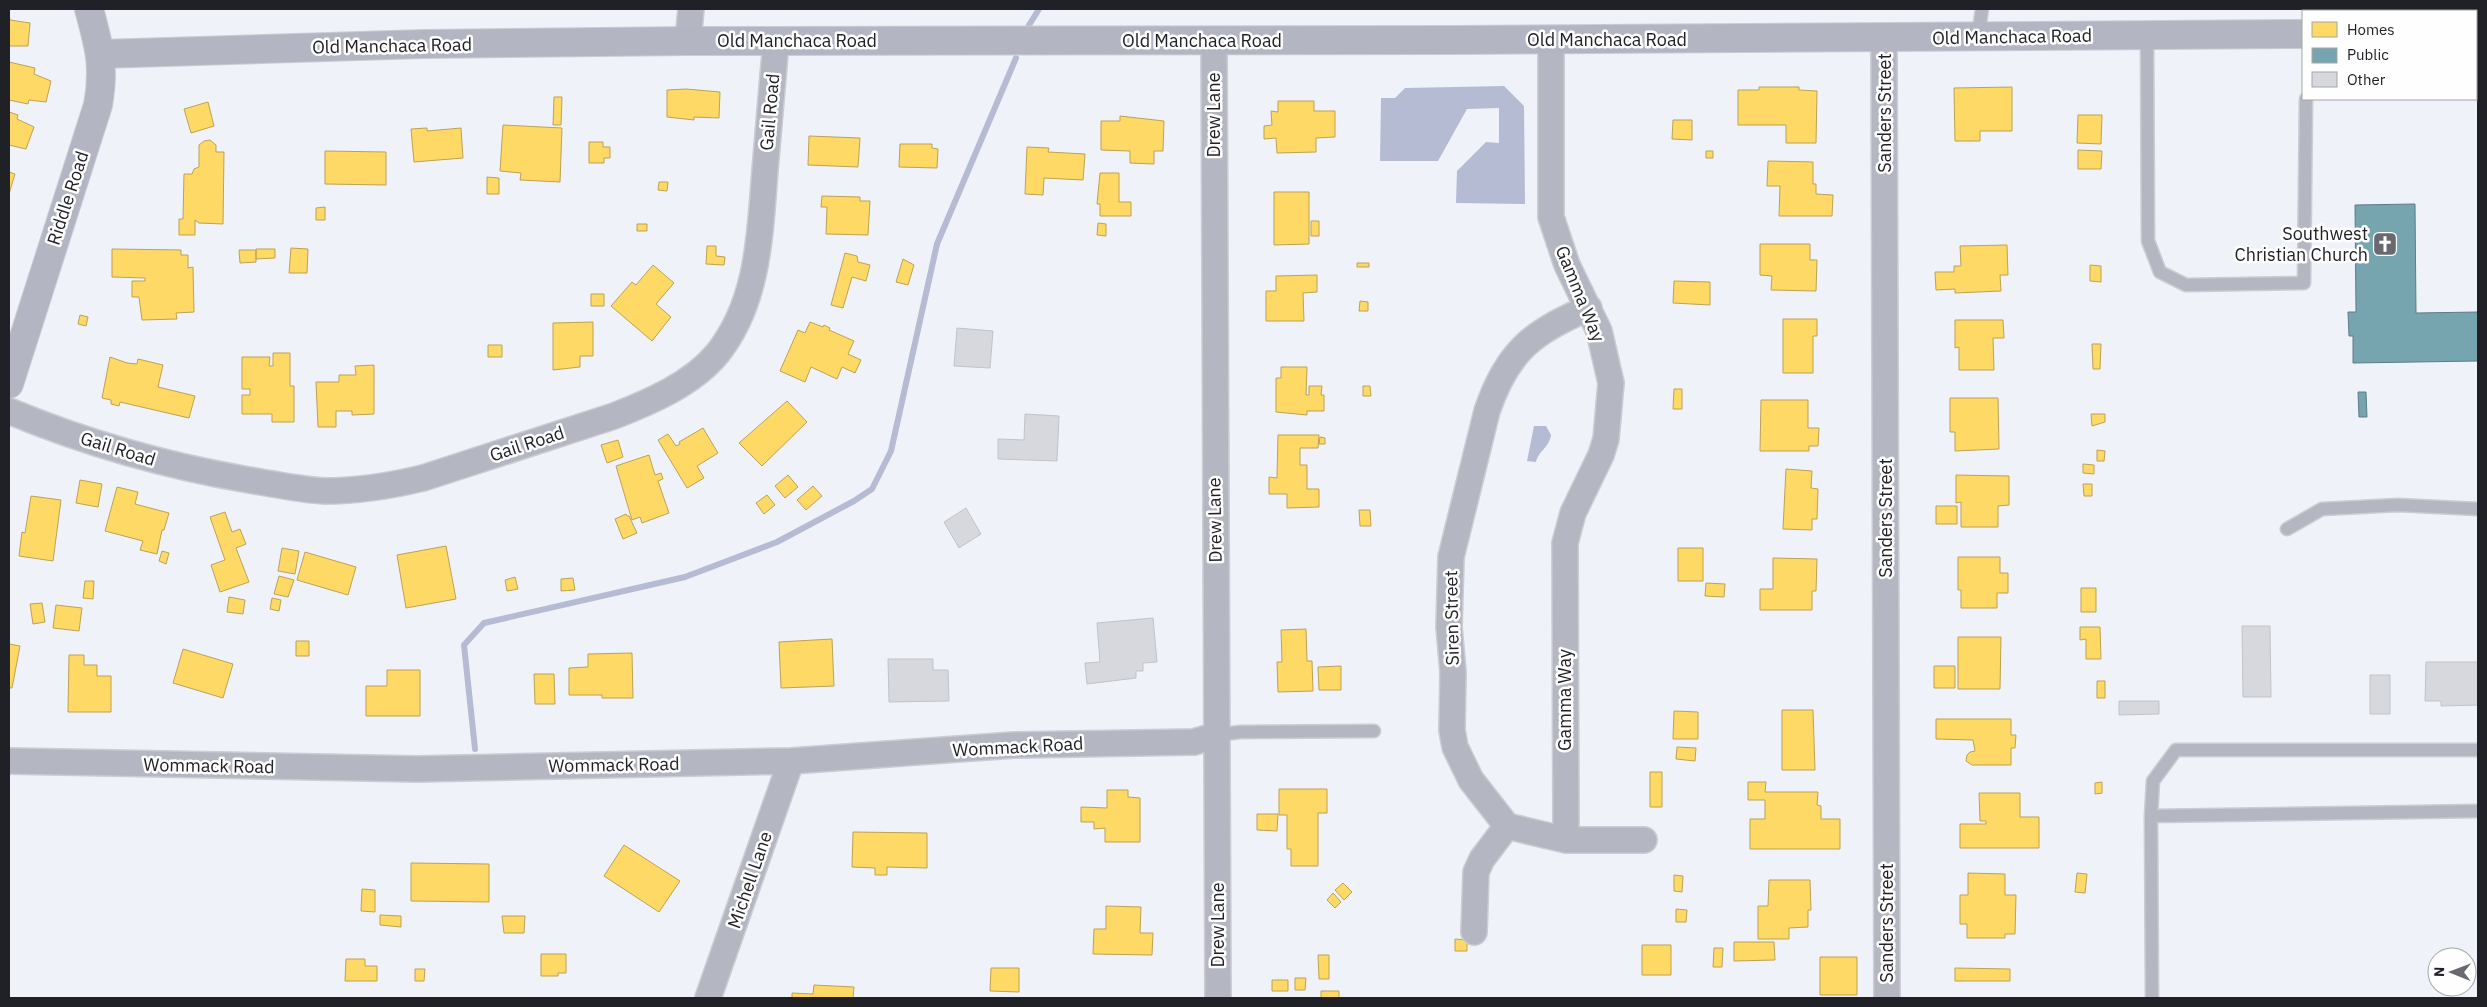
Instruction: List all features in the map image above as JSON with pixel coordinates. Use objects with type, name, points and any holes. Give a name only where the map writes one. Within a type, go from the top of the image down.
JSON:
[{"type":"street","name":"Riddle Road","points":[[9,384],[98,105],[102,80],[101,54],[89,9]]},
{"type":"street","points":[[688,42],[691,9]]},
{"type":"street","name":"Old Manchaca Road","points":[[101,54],[424,44],[776,41],[1551,40],[2302,34]]},
{"type":"street","name":"Sanders Street","points":[[1884,38],[1887,998]]},
{"type":"street","name":"Gamma Way","points":[[1551,40],[1551,217],[1567,265],[1589,308],[1598,332],[1611,384],[1610,411],[1601,456],[1573,513],[1565,543],[1566,840]]},
{"type":"street","name":"Gail Road","points":[[9,411],[51,428],[196,471],[323,491],[384,487],[422,478],[614,416],[644,404],[697,372],[717,354],[733,330],[746,302],[760,239],[776,41]]},
{"type":"street","name":"Drew Lane","points":[[1214,41],[1218,998]]},
{"type":"street","name":"Siren Street","points":[[1507,826],[1472,780],[1455,747],[1452,730],[1453,672],[1449,627],[1451,557],[1487,411],[1505,370],[1518,353],[1543,330],[1557,321],[1589,308]]},
{"type":"street","name":"Wommack Road","points":[[9,761],[356,770],[791,761],[1014,745],[1194,742],[1217,735]]},
{"type":"street","name":"Michell Lane","points":[[708,998],[791,761]]},
{"type":"street","points":[[1474,932],[1476,872],[1482,859],[1507,826],[1566,840],[1644,840]]},
{"type":"lane","points":[[1978,37],[1982,9]]},
{"type":"lane","points":[[2147,35],[2148,241],[2160,272],[2186,285],[2304,283],[2306,100]]},
{"type":"lane","points":[[2287,529],[2322,509],[2398,505],[2478,509]]},
{"type":"lane","points":[[1217,735],[1240,732],[1374,731]]},
{"type":"lane","points":[[2152,998],[2151,816],[2154,781],[2176,750],[2478,750]]},
{"type":"lane","points":[[2151,816],[2478,811]]},
{"type":"water","points":[[1504,86],[1524,106],[1525,204],[1456,203],[1457,171],[1486,142],[1499,143],[1499,108],[1467,109],[1438,161],[1380,161],[1381,98],[1395,98],[1405,88]]},
{"type":"water","points":[[1534,426],[1546,426],[1551,435],[1536,462],[1527,461]]},
{"type":"building: Homes","points":[[9,14],[10,20],[30,23],[28,46],[9,46]]},
{"type":"building: Homes","points":[[9,62],[35,68],[34,74],[51,81],[46,102],[29,100],[28,104],[9,100]]},
{"type":"building: Homes","points":[[1759,87],[1799,87],[1799,90],[1817,91],[1816,143],[1786,143],[1786,125],[1738,125],[1738,90],[1759,90]]},
{"type":"building: Homes","points":[[2012,87],[2012,131],[1980,131],[1980,141],[1955,141],[1954,88]]},
{"type":"building: Homes","points":[[686,89],[720,92],[719,118],[694,117],[694,120],[667,117],[667,90]]},
{"type":"building: Homes","points":[[554,97],[562,97],[561,125],[553,125]]},
{"type":"building: Homes","points":[[1278,101],[1314,101],[1314,111],[1335,111],[1335,137],[1316,138],[1316,152],[1277,153],[1276,138],[1264,139],[1264,126],[1272,125],[1271,111],[1278,112]]},
{"type":"building: Homes","points":[[208,102],[214,126],[191,133],[184,109]]},
{"type":"building: Homes","points":[[9,112],[18,115],[17,119],[34,127],[26,149],[9,145]]},
{"type":"building: Homes","points":[[2078,115],[2102,115],[2101,144],[2077,143]]},
{"type":"building: Homes","points":[[1120,116],[1164,121],[1163,151],[1154,151],[1154,164],[1130,163],[1130,151],[1101,150],[1101,121],[1120,121]]},
{"type":"building: Homes","points":[[1673,120],[1692,120],[1692,140],[1672,139]]},
{"type":"building: Homes","points":[[503,125],[562,128],[560,182],[520,180],[521,173],[500,171]]},
{"type":"building: Homes","points":[[427,128],[427,131],[461,128],[463,158],[414,162],[411,129]]},
{"type":"building: Homes","points":[[809,136],[860,138],[858,167],[808,165]]},
{"type":"building: Homes","points":[[210,140],[216,145],[216,152],[224,152],[223,224],[199,223],[195,220],[195,235],[179,235],[179,219],[183,219],[184,174],[192,174],[194,169],[199,167],[199,145],[204,141]]},
{"type":"building: Homes","points":[[589,142],[603,142],[603,147],[610,147],[610,158],[604,158],[604,163],[589,163]]},
{"type":"building: Homes","points":[[900,144],[932,144],[932,148],[938,149],[937,168],[899,167]]},
{"type":"building: Homes","points":[[1027,147],[1049,148],[1048,152],[1085,154],[1083,180],[1044,178],[1043,195],[1025,194]]},
{"type":"building: Homes","points":[[2078,150],[2102,151],[2101,169],[2078,169]]},
{"type":"building: Homes","points":[[325,151],[386,152],[386,185],[325,184]]},
{"type":"building: Homes","points":[[1706,151],[1713,151],[1713,158],[1706,158]]},
{"type":"building: Homes","points":[[1768,161],[1813,162],[1813,184],[1816,184],[1816,194],[1833,195],[1832,216],[1779,216],[1780,186],[1767,186]]},
{"type":"building: Homes","points":[[9,172],[15,174],[9,194]]},
{"type":"building: Homes","points":[[1100,173],[1119,173],[1119,202],[1131,202],[1131,216],[1100,216],[1100,204],[1097,204]]},
{"type":"building: Homes","points":[[487,177],[499,178],[499,194],[487,194]]},
{"type":"building: Homes","points":[[659,182],[668,182],[667,191],[658,190]]},
{"type":"building: Homes","points":[[1274,192],[1309,192],[1309,244],[1274,245]]},
{"type":"building: Homes","points":[[822,196],[860,197],[860,201],[870,201],[868,235],[826,234],[827,207],[821,207]]},
{"type":"building: Homes","points":[[325,207],[325,220],[316,220],[316,208]]},
{"type":"building: Homes","points":[[1311,221],[1319,221],[1319,236],[1311,236]]},
{"type":"building: Homes","points":[[1098,223],[1106,224],[1106,236],[1097,235]]},
{"type":"building: Homes","points":[[637,224],[647,224],[647,231],[637,231]]},
{"type":"building: Homes","points":[[1760,244],[1810,244],[1810,260],[1817,260],[1816,291],[1771,290],[1772,276],[1760,275]]},
{"type":"building: Homes","points":[[2007,245],[2008,275],[2000,275],[2001,291],[1955,293],[1955,289],[1936,290],[1935,272],[1954,272],[1954,266],[1961,266],[1960,246]]},
{"type":"building: Homes","points":[[707,246],[716,246],[716,256],[725,257],[724,265],[706,264]]},
{"type":"building: Homes","points":[[291,248],[308,249],[307,273],[289,273]]},
{"type":"building: Homes","points":[[112,249],[181,250],[181,255],[188,255],[188,268],[193,267],[194,312],[176,313],[177,319],[142,320],[139,297],[132,297],[132,281],[145,281],[145,278],[112,277]]},
{"type":"building: Homes","points":[[256,249],[275,249],[275,258],[256,259]]},
{"type":"building: Homes","points":[[239,250],[256,250],[256,262],[240,263]]},
{"type":"building: Homes","points":[[845,253],[857,256],[858,262],[870,265],[866,281],[852,277],[843,308],[831,305]]},
{"type":"building: Homes","points":[[903,259],[914,265],[908,285],[896,282]]},
{"type":"building: Homes","points":[[1357,263],[1369,263],[1369,267],[1357,267]]},
{"type":"building: Homes","points":[[653,265],[674,283],[656,304],[671,317],[652,341],[611,306],[632,282],[636,285]]},
{"type":"building: Homes","points":[[2090,265],[2101,266],[2101,282],[2090,281]]},
{"type":"building: Homes","points":[[1317,275],[1317,292],[1303,293],[1304,321],[1266,321],[1266,291],[1276,291],[1276,276]]},
{"type":"building: Homes","points":[[1674,281],[1710,282],[1710,305],[1673,303]]},
{"type":"building: Homes","points":[[591,294],[604,294],[604,306],[591,306]]},
{"type":"building: Homes","points":[[1360,301],[1368,302],[1368,311],[1359,311]]},
{"type":"building: Homes","points":[[80,315],[88,317],[86,326],[78,324]]},
{"type":"building: Homes","points":[[1783,319],[1817,319],[1817,336],[1813,336],[1813,373],[1783,373]]},
{"type":"building: Homes","points":[[1955,320],[2003,320],[2004,338],[1993,338],[1994,370],[1959,370],[1959,347],[1955,348]]},
{"type":"building: Homes","points":[[593,322],[593,356],[580,356],[580,367],[553,370],[553,323]]},
{"type":"building: Homes","points":[[810,322],[823,327],[824,325],[830,328],[829,330],[854,341],[848,354],[861,360],[855,373],[842,367],[837,379],[811,367],[805,382],[780,371],[798,330],[805,333]]},
{"type":"building: Homes","points":[[2092,344],[2101,344],[2100,369],[2093,369]]},
{"type":"building: Homes","points":[[488,345],[502,345],[502,357],[488,357]]},
{"type":"building: Homes","points":[[273,353],[290,353],[290,386],[294,386],[294,422],[272,422],[272,414],[242,414],[242,395],[250,395],[250,389],[242,389],[242,357],[270,357],[269,366],[273,366]]},
{"type":"building: Homes","points":[[110,357],[127,363],[137,364],[138,359],[163,365],[158,387],[195,396],[189,418],[120,402],[119,406],[111,404],[111,400],[102,398]]},
{"type":"building: Homes","points":[[374,365],[374,414],[352,415],[352,411],[336,411],[336,427],[318,427],[316,382],[339,382],[339,375],[356,375],[355,366]]},
{"type":"building: Homes","points":[[1281,367],[1307,367],[1306,395],[1309,395],[1309,386],[1322,386],[1321,395],[1324,395],[1324,411],[1307,411],[1307,415],[1276,412],[1276,378],[1281,378]]},
{"type":"building: Homes","points":[[1363,386],[1370,386],[1371,396],[1363,396]]},
{"type":"building: Homes","points":[[1674,389],[1682,389],[1682,409],[1673,409]]},
{"type":"building: Homes","points":[[1950,398],[1998,398],[1999,449],[1955,451],[1955,432],[1950,432]]},
{"type":"building: Homes","points":[[1761,400],[1808,400],[1808,428],[1819,428],[1818,446],[1809,446],[1809,451],[1760,451]]},
{"type":"building: Homes","points":[[787,401],[807,422],[762,466],[739,443]]},
{"type":"building: Homes","points":[[2091,414],[2105,414],[2105,422],[2092,426]]},
{"type":"building: Homes","points":[[703,428],[718,453],[697,466],[704,478],[687,488],[658,440],[668,434],[676,446],[680,444],[679,442]]},
{"type":"building: Homes","points":[[1278,435],[1319,435],[1318,448],[1300,448],[1300,465],[1307,465],[1307,489],[1319,489],[1319,507],[1287,508],[1287,494],[1269,494],[1269,477],[1277,478]]},
{"type":"building: Homes","points":[[1320,437],[1325,438],[1325,444],[1319,444]]},
{"type":"building: Homes","points":[[618,440],[623,457],[607,463],[601,445]]},
{"type":"building: Homes","points":[[2097,450],[2105,451],[2104,461],[2097,461]]},
{"type":"building: Homes","points":[[649,455],[655,475],[661,473],[663,479],[658,481],[669,513],[642,523],[640,517],[632,520],[616,466]]},
{"type":"building: Homes","points":[[2083,464],[2094,465],[2094,474],[2083,473]]},
{"type":"building: Homes","points":[[1786,469],[1812,471],[1811,488],[1818,489],[1817,519],[1812,519],[1812,530],[1783,529]]},
{"type":"building: Homes","points":[[788,475],[798,487],[785,498],[775,486]]},
{"type":"building: Homes","points":[[1956,475],[2009,476],[2009,505],[1998,506],[1998,527],[1961,527],[1961,502],[1956,503]]},
{"type":"building: Homes","points":[[80,480],[102,484],[98,507],[76,503]]},
{"type":"building: Homes","points":[[2083,484],[2092,484],[2092,496],[2084,496]]},
{"type":"building: Homes","points":[[813,486],[822,496],[806,510],[797,500]]},
{"type":"building: Homes","points":[[117,487],[138,492],[135,504],[169,513],[164,530],[162,530],[157,554],[140,550],[143,541],[105,531]]},
{"type":"building: Homes","points":[[767,495],[775,505],[764,514],[756,503]]},
{"type":"building: Homes","points":[[31,496],[61,500],[53,561],[19,556],[22,532],[25,533]]},
{"type":"building: Homes","points":[[1936,506],[1957,506],[1957,524],[1936,524]]},
{"type":"building: Homes","points":[[1359,510],[1370,510],[1371,526],[1360,526]]},
{"type":"building: Homes","points":[[225,512],[232,532],[240,529],[246,544],[236,548],[249,582],[220,592],[211,565],[225,560],[210,517]]},
{"type":"building: Homes","points":[[626,514],[629,516],[637,533],[623,539],[615,519]]},
{"type":"building: Homes","points":[[446,546],[456,599],[406,608],[397,555]]},
{"type":"building: Homes","points":[[282,548],[299,551],[295,574],[278,571]]},
{"type":"building: Homes","points":[[1678,548],[1703,548],[1703,581],[1678,581]]},
{"type":"building: Homes","points":[[162,551],[169,553],[166,564],[159,561]]},
{"type":"building: Homes","points":[[305,552],[356,567],[348,595],[297,580]]},
{"type":"building: Homes","points":[[1958,557],[2000,557],[2000,573],[2008,573],[2008,593],[1997,593],[1997,608],[1961,608],[1961,590],[1958,590]]},
{"type":"building: Homes","points":[[1773,558],[1817,559],[1816,591],[1812,591],[1812,610],[1760,610],[1760,589],[1773,589]]},
{"type":"building: Homes","points":[[279,576],[294,580],[288,597],[274,594]]},
{"type":"building: Homes","points":[[515,577],[518,589],[507,591],[505,580]]},
{"type":"building: Homes","points":[[573,578],[575,590],[561,591],[561,579]]},
{"type":"building: Homes","points":[[85,581],[94,581],[93,599],[83,598]]},
{"type":"building: Homes","points":[[1706,583],[1725,584],[1724,597],[1705,596]]},
{"type":"building: Homes","points":[[2081,588],[2096,588],[2096,612],[2081,612]]},
{"type":"building: Homes","points":[[229,597],[245,600],[243,614],[227,612]]},
{"type":"building: Homes","points":[[272,598],[281,600],[279,611],[270,609]]},
{"type":"building: Homes","points":[[42,603],[45,622],[33,624],[30,604]]},
{"type":"building: Homes","points":[[56,605],[82,608],[79,631],[53,628]]},
{"type":"building: Homes","points":[[2080,627],[2100,627],[2101,659],[2086,659],[2086,639],[2080,640]]},
{"type":"building: Homes","points":[[1306,629],[1307,661],[1312,661],[1313,691],[1278,692],[1277,662],[1282,662],[1281,630]]},
{"type":"building: Homes","points":[[1958,637],[2001,637],[2000,689],[1958,689]]},
{"type":"building: Homes","points":[[832,639],[834,686],[781,688],[779,642]]},
{"type":"building: Homes","points":[[296,641],[309,641],[309,656],[296,656]]},
{"type":"building: Homes","points":[[9,644],[20,646],[12,688],[9,688]]},
{"type":"building: Homes","points":[[183,649],[233,664],[223,698],[173,683]]},
{"type":"building: Homes","points":[[632,653],[633,698],[602,698],[602,695],[569,695],[569,668],[588,667],[588,654]]},
{"type":"building: Homes","points":[[69,655],[84,655],[84,665],[97,665],[97,676],[111,676],[111,712],[68,712]]},
{"type":"building: Homes","points":[[1341,666],[1341,690],[1319,690],[1318,667]]},
{"type":"building: Homes","points":[[1934,666],[1955,666],[1955,688],[1934,688]]},
{"type":"building: Homes","points":[[387,670],[420,670],[420,716],[366,716],[366,686],[387,686]]},
{"type":"building: Homes","points":[[534,674],[554,674],[555,704],[535,704]]},
{"type":"building: Homes","points":[[2097,681],[2105,681],[2105,698],[2097,698]]},
{"type":"building: Homes","points":[[1782,710],[1813,710],[1815,770],[1782,770]]},
{"type":"building: Homes","points":[[1674,711],[1698,712],[1698,739],[1673,739]]},
{"type":"building: Homes","points":[[1936,719],[2011,719],[2011,735],[2016,735],[2015,748],[2011,748],[2011,765],[1972,765],[1966,761],[1967,755],[1975,751],[1973,740],[1936,739]]},
{"type":"building: Homes","points":[[1677,747],[1696,748],[1695,761],[1676,759]]},
{"type":"building: Homes","points":[[1650,772],[1662,772],[1662,807],[1650,807]]},
{"type":"building: Homes","points":[[1748,782],[1766,782],[1765,792],[1818,792],[1817,805],[1821,806],[1821,819],[1840,819],[1840,849],[1750,849],[1750,819],[1765,819],[1765,800],[1748,800]]},
{"type":"building: Homes","points":[[2102,782],[2102,793],[2095,794],[2095,783]]},
{"type":"building: Homes","points":[[1279,789],[1327,789],[1327,813],[1318,813],[1318,866],[1291,866],[1291,849],[1287,849],[1287,815],[1279,815]]},
{"type":"building: Homes","points":[[1107,790],[1128,790],[1128,797],[1140,798],[1140,842],[1105,842],[1105,828],[1094,829],[1094,822],[1081,822],[1081,807],[1107,808]]},
{"type":"building: Homes","points":[[1979,793],[2020,793],[2020,817],[2039,817],[2039,848],[1960,848],[1960,824],[1986,824],[1986,821],[1980,821]]},
{"type":"building: Homes","points":[[1257,814],[1278,814],[1277,831],[1257,830]]},
{"type":"building: Homes","points":[[853,832],[927,833],[927,868],[887,867],[887,875],[875,875],[875,868],[852,867]]},
{"type":"building: Homes","points":[[624,845],[680,881],[659,912],[604,876]]},
{"type":"building: Homes","points":[[411,863],[489,864],[489,902],[411,901]]},
{"type":"building: Homes","points":[[1968,873],[2005,874],[2005,895],[2016,895],[2015,934],[2005,934],[2005,938],[1967,938],[1967,924],[1960,924],[1960,895],[1968,895]]},
{"type":"building: Homes","points":[[2077,873],[2087,874],[2085,893],[2075,892]]},
{"type":"building: Homes","points":[[1674,875],[1683,876],[1682,892],[1674,891]]},
{"type":"building: Homes","points":[[1769,880],[1810,880],[1811,910],[1808,910],[1808,927],[1789,928],[1789,939],[1758,939],[1758,906],[1768,906]]},
{"type":"building: Homes","points":[[1343,883],[1352,892],[1344,900],[1335,890]]},
{"type":"building: Homes","points":[[362,889],[375,890],[375,912],[361,911]]},
{"type":"building: Homes","points":[[1333,893],[1341,902],[1335,908],[1327,900]]},
{"type":"building: Homes","points":[[1106,906],[1141,907],[1140,933],[1153,933],[1152,955],[1093,954],[1094,929],[1106,929]]},
{"type":"building: Homes","points":[[1676,909],[1687,910],[1686,922],[1676,922]]},
{"type":"building: Homes","points":[[380,915],[401,916],[401,927],[380,925]]},
{"type":"building: Homes","points":[[502,916],[525,916],[524,933],[504,933]]},
{"type":"building: Homes","points":[[1455,939],[1467,940],[1467,951],[1455,951]]},
{"type":"building: Homes","points":[[1734,942],[1774,942],[1775,960],[1734,961]]},
{"type":"building: Homes","points":[[1642,945],[1671,945],[1671,975],[1642,975]]},
{"type":"building: Homes","points":[[1714,948],[1723,948],[1722,967],[1713,967]]},
{"type":"building: Homes","points":[[541,954],[566,954],[566,973],[558,973],[558,976],[541,976]]},
{"type":"building: Homes","points":[[1318,955],[1329,955],[1329,979],[1319,979]]},
{"type":"building: Homes","points":[[1820,957],[1857,957],[1857,995],[1820,995]]},
{"type":"building: Homes","points":[[346,959],[365,959],[365,966],[377,966],[377,981],[345,981]]},
{"type":"building: Homes","points":[[991,968],[1019,968],[1019,992],[990,991]]},
{"type":"building: Homes","points":[[1955,968],[2010,969],[2010,981],[1955,981]]},
{"type":"building: Homes","points":[[415,969],[425,969],[424,981],[415,981]]},
{"type":"building: Homes","points":[[1295,978],[1306,978],[1305,990],[1295,990]]},
{"type":"building: Homes","points":[[1272,980],[1288,980],[1288,991],[1272,991]]},
{"type":"building: Homes","points":[[814,985],[854,987],[853,998],[792,998],[792,993],[813,994]]},
{"type":"building: Homes","points":[[1321,991],[1339,991],[1339,998],[1321,998]]},
{"type":"building: Public","name":"Southwest Christian Church","points":[[2415,204],[2416,313],[2478,312],[2478,361],[2353,363],[2353,336],[2349,336],[2348,312],[2356,312],[2355,205]]},
{"type":"building: Public","points":[[2358,392],[2366,392],[2367,417],[2359,417]]},
{"type":"building: Other","points":[[957,328],[993,331],[990,368],[954,366]]},
{"type":"building: Other","points":[[1025,414],[1059,416],[1057,461],[998,459],[998,439],[1024,440]]},
{"type":"building: Other","points":[[966,508],[981,534],[959,548],[944,522]]},
{"type":"building: Other","points":[[1153,618],[1157,662],[1143,663],[1143,671],[1136,671],[1136,678],[1087,684],[1085,663],[1100,662],[1097,623]]},
{"type":"building: Other","points":[[2242,626],[2270,626],[2271,697],[2243,697]]},
{"type":"building: Other","points":[[888,659],[933,659],[933,670],[948,670],[949,701],[889,702]]},
{"type":"building: Other","points":[[2426,662],[2478,662],[2478,705],[2441,706],[2441,701],[2425,701]]},
{"type":"building: Other","points":[[2370,675],[2390,675],[2390,714],[2370,714]]},
{"type":"building: Other","points":[[2119,701],[2159,701],[2159,714],[2119,715]]},
{"type":"waterway","points":[[1026,30],[1039,9]]},
{"type":"waterway","points":[[475,749],[464,645],[484,623],[685,577],[777,542],[854,501],[872,489],[891,451],[937,244],[1016,58]]},
{"type":"place","name":"Southwest Christian Church","points":[[2385,244]]}]
